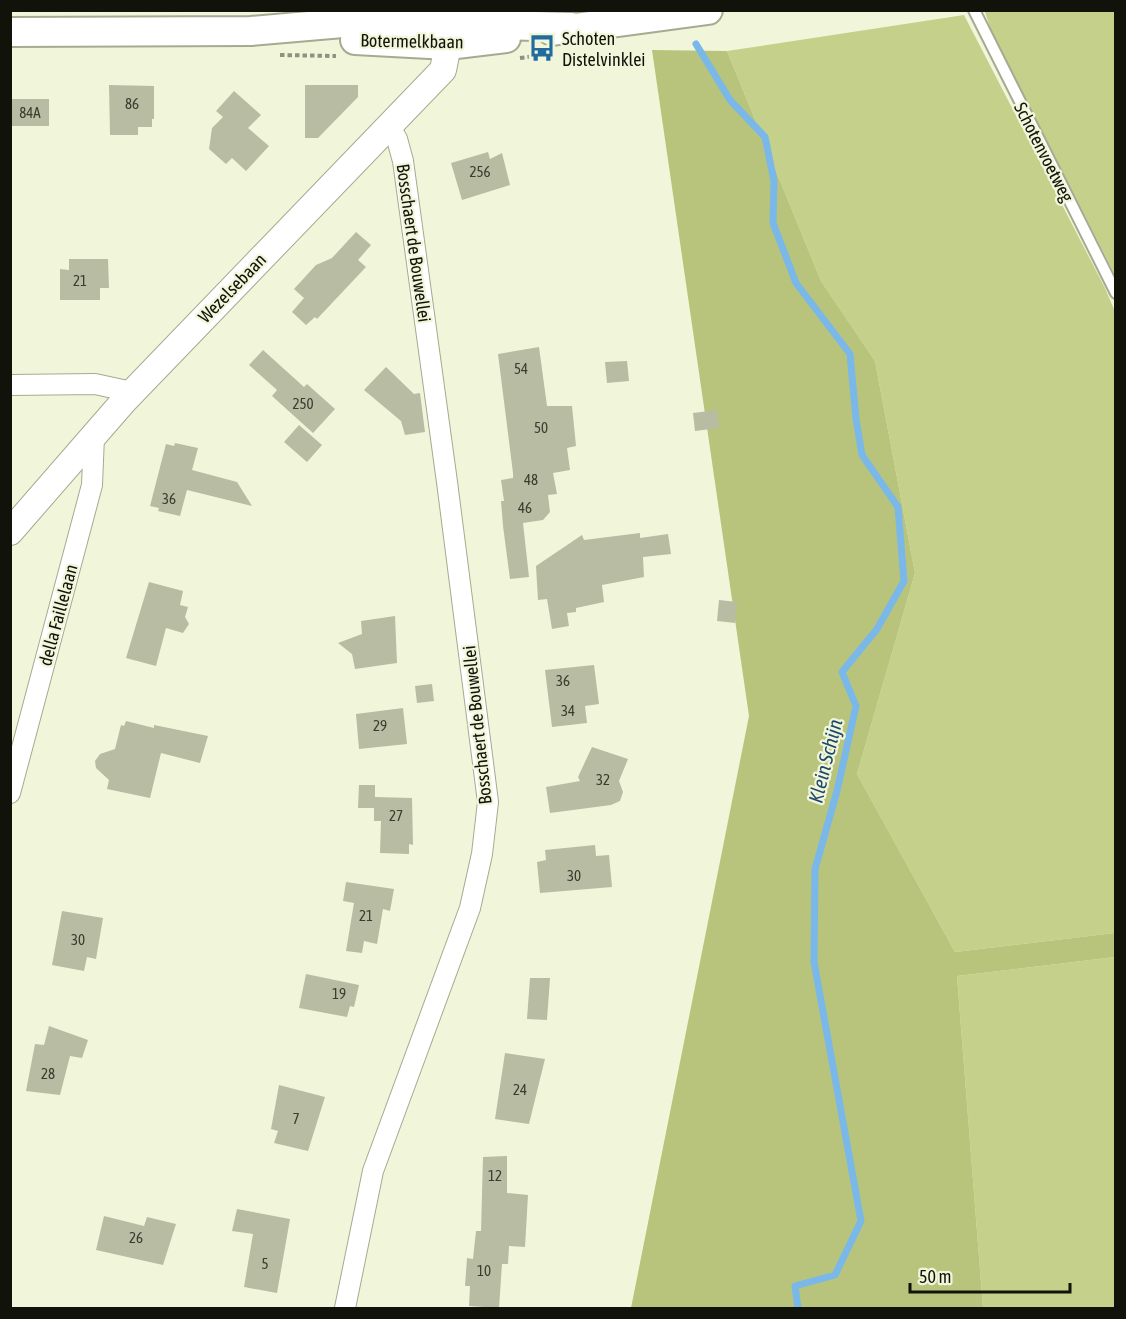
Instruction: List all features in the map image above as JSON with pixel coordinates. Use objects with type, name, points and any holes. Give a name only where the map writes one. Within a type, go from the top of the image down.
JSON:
[{"type":"main road","name":"Botermelkbaan","points":[[384,24],[448,45],[521,37],[571,27],[708,10]]},
{"type":"main road","name":"Botermelkbaan","points":[[10,32],[252,31],[384,24],[571,27]]},
{"type":"street","name":"Wezelsebaan","points":[[10,532],[132,392],[443,70],[448,45]]},
{"type":"street","name":"Bosschaert de Bouwellei","points":[[345,1308],[373,1171],[470,908],[482,854],[488,802],[446,471],[403,161],[397,139],[390,126]]},
{"type":"street","points":[[10,385],[95,384],[132,392]]},
{"type":"street","name":"della Faillelaan","points":[[10,793],[92,485],[94,436]]},
{"type":"lane","name":"Schotenvoetweg","points":[[974,10],[1116,293]]},
{"type":"green space","points":[[1116,11],[1115,275],[991,30],[985,12]]},
{"type":"green space","points":[[964,15],[1105,288],[1116,314],[1115,933],[955,952],[857,774],[915,573],[875,361],[821,281],[727,51]]},
{"type":"green space","points":[[652,50],[727,51],[821,281],[875,361],[915,573],[857,774],[955,952],[1115,933],[1115,957],[957,976],[983,1308],[631,1308],[749,716]]},
{"type":"green space","points":[[1115,957],[1115,1308],[983,1308],[957,976]]},
{"type":"building","points":[[109,85],[154,86],[152,127],[138,127],[138,135],[110,135]]},
{"type":"building","points":[[305,85],[358,85],[358,97],[318,138],[305,138]]},
{"type":"building","points":[[234,91],[261,115],[248,128],[269,146],[246,171],[232,158],[226,164],[209,149],[212,128],[223,117],[216,111]]},
{"type":"building","points":[[10,99],[49,99],[49,126],[10,126]]},
{"type":"building","points":[[488,152],[490,159],[502,153],[510,185],[462,200],[451,163]]},
{"type":"building","points":[[356,232],[371,245],[358,260],[366,267],[317,319],[315,317],[306,325],[292,312],[304,298],[294,289],[316,265],[332,258]]},
{"type":"building","points":[[69,259],[108,259],[109,288],[100,288],[100,300],[60,300],[60,269],[69,270]]},
{"type":"building","points":[[539,347],[547,406],[572,406],[576,446],[567,448],[570,470],[553,473],[557,494],[548,495],[550,512],[543,520],[523,523],[529,577],[510,579],[503,526],[501,501],[504,501],[501,480],[513,478],[513,473],[498,354]]},
{"type":"building","points":[[263,350],[304,387],[307,384],[335,409],[313,433],[272,396],[277,390],[249,365]]},
{"type":"building","points":[[627,361],[629,381],[607,383],[605,362]]},
{"type":"building","points":[[386,367],[414,394],[420,393],[425,432],[405,435],[401,421],[364,390]]},
{"type":"building","points":[[717,410],[719,428],[695,431],[693,413]]},
{"type":"building","points":[[299,425],[322,445],[307,462],[284,442]]},
{"type":"building","points":[[175,443],[198,448],[192,470],[237,482],[252,506],[187,490],[180,516],[158,511],[159,508],[150,506],[166,444],[174,446]]},
{"type":"building","points":[[640,533],[640,538],[668,534],[671,554],[643,557],[644,577],[602,585],[604,602],[576,608],[576,612],[567,613],[569,626],[552,629],[547,599],[538,600],[536,566],[582,535],[584,540]]},
{"type":"building","points":[[149,582],[183,591],[180,605],[188,607],[185,617],[189,624],[183,633],[166,628],[156,666],[126,658]]},
{"type":"building","points":[[719,600],[737,602],[735,623],[717,621]]},
{"type":"building","points":[[395,616],[397,663],[355,669],[352,654],[338,643],[362,634],[361,621]]},
{"type":"building","points":[[594,665],[599,704],[585,706],[587,723],[552,727],[545,670]]},
{"type":"building","points":[[432,684],[434,701],[417,703],[415,686]]},
{"type":"building","points":[[403,708],[407,744],[359,749],[356,714]]},
{"type":"building","points":[[126,721],[154,728],[154,725],[208,736],[200,763],[161,753],[150,798],[107,789],[109,780],[96,768],[95,761],[100,754],[115,749],[121,725],[124,726]]},
{"type":"building","points":[[592,747],[628,759],[619,781],[623,792],[620,801],[611,805],[550,813],[546,787],[580,781],[578,777]]},
{"type":"building","points":[[359,785],[375,785],[375,797],[412,798],[413,845],[409,844],[409,854],[380,853],[381,821],[374,821],[374,808],[358,808]]},
{"type":"building","points":[[595,845],[596,856],[609,855],[612,887],[540,893],[537,862],[546,860],[545,850]]},
{"type":"building","points":[[346,882],[394,889],[390,911],[383,909],[377,944],[364,941],[362,953],[346,951],[354,903],[343,901]]},
{"type":"building","points":[[62,911],[103,918],[96,959],[87,957],[84,971],[52,965]]},
{"type":"building","points":[[306,974],[359,985],[354,1007],[350,1006],[347,1017],[299,1008]]},
{"type":"building","points":[[530,978],[550,978],[547,1020],[527,1019]]},
{"type":"building","points":[[49,1026],[88,1040],[82,1058],[70,1056],[60,1095],[26,1091],[35,1044],[44,1045]]},
{"type":"building","points":[[505,1053],[545,1059],[529,1124],[495,1119]]},
{"type":"building","points":[[279,1085],[325,1097],[308,1151],[274,1143],[278,1131],[271,1129]]},
{"type":"building","points":[[507,1156],[507,1193],[528,1195],[525,1247],[509,1246],[508,1264],[502,1264],[499,1308],[469,1306],[470,1286],[465,1286],[467,1258],[473,1259],[476,1231],[481,1231],[483,1157]]},
{"type":"building","points":[[237,1209],[290,1219],[277,1293],[244,1287],[253,1234],[232,1231]]},
{"type":"building","points":[[104,1216],[144,1226],[147,1217],[176,1224],[163,1265],[96,1250]]},
{"type":"waterway","name":"Klein Schijn","points":[[696,44],[730,100],[765,137],[774,181],[773,223],[796,283],[850,354],[862,455],[898,507],[904,581],[877,629],[842,672],[856,706],[837,791],[815,869],[814,962],[861,1221],[835,1275],[795,1286],[798,1308]]},
{"type":"place","name":"Schoten Distelvinklei","points":[[542,48]]}]
